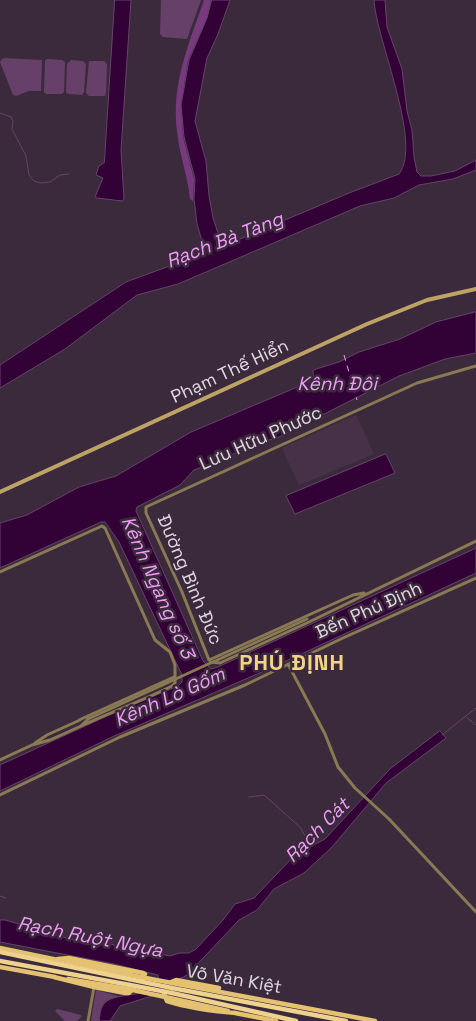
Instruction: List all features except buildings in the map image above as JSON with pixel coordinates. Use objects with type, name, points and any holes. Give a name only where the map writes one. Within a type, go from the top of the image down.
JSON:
[{"type":"highway","name":"Võ Văn Kiệt","points":[[0,949],[15,955],[129,977],[171,990],[296,1021]]},
{"type":"highway","points":[[9,950],[15,955]]},
{"type":"highway","name":"Võ Văn Kiệt","points":[[0,961],[129,987],[171,990],[346,1021]]},
{"type":"highway","points":[[2,967],[14,963]]},
{"type":"highway","points":[[288,1020],[290,1010]]},
{"type":"main road","name":"Phạm Thế Hiển","points":[[0,492],[367,324],[427,300],[476,289]]},
{"type":"main road","name":"Võ Văn Kiệt","points":[[0,949],[58,959],[129,977]]},
{"type":"main road","points":[[54,977],[94,988],[129,992],[145,974],[70,958],[58,959]]},
{"type":"main road","name":"Võ Văn Kiệt","points":[[2,967],[54,977],[129,987]]},
{"type":"main road","points":[[236,1013],[219,1012],[176,1004],[167,1001],[163,993],[167,985],[176,980],[235,991],[250,996]]},
{"type":"main road","name":"Võ Văn Kiệt","points":[[171,990],[250,996],[374,1021]]},
{"type":"main road","name":"Võ Văn Kiệt","points":[[171,990],[212,1006],[276,1021]]},
{"type":"street","name":"Lưu Hữu Phước","points":[[145,510],[151,504],[417,383],[476,366]]},
{"type":"street","name":"Đường Bình Đức","points":[[145,510],[182,592],[209,660]]},
{"type":"street","points":[[0,572],[102,526],[105,528],[156,640],[170,652],[175,665],[175,683],[170,687],[50,740],[32,745]]},
{"type":"street","points":[[368,593],[353,595],[209,660],[214,664],[220,663],[317,618],[476,541]]},
{"type":"street","name":"Bến Phú Định","points":[[0,795],[120,737],[245,685],[476,578]]},
{"type":"street","points":[[339,602],[341,606]]},
{"type":"street","points":[[78,720],[88,719],[307,619],[314,613]]},
{"type":"street","points":[[307,619],[317,618]]},
{"type":"street","points":[[288,664],[325,734],[338,767],[355,788],[378,809],[476,912]]},
{"type":"street","points":[[0,760],[78,720],[174,676]]},
{"type":"street","points":[[81,726],[88,719]]},
{"type":"street","points":[[47,735],[50,740]]},
{"type":"street","points":[[88,1021],[94,988]]},
{"type":"shaded area","points":[[161,0],[201,0],[187,39],[163,37],[160,34]]},
{"type":"shaded area","points":[[204,0],[211,0],[207,18],[188,60],[181,105],[183,137],[194,179],[193,201],[190,199],[178,140],[176,114],[179,80],[187,48]]},
{"type":"shaded area","points":[[5,58],[42,60],[41,91],[29,91],[16,96],[13,95],[0,62]]},
{"type":"shaded area","points":[[47,59],[65,62],[64,92],[62,94],[46,94],[44,92],[45,61]]},
{"type":"shaded area","points":[[71,60],[83,61],[86,64],[84,92],[82,95],[66,93],[67,64]]},
{"type":"shaded area","points":[[89,61],[104,61],[107,64],[105,96],[89,96],[86,93]]},
{"type":"shaded area","points":[[356,415],[374,454],[299,485],[282,448]]},
{"type":"shaded area","points":[[96,990],[122,997],[111,999],[105,1003],[101,1010],[99,1021],[91,1021]]},
{"type":"shaded area","points":[[57,1009],[82,1016],[77,1021],[65,1021],[55,1011]]},
{"type":"water","points":[[115,0],[131,0],[121,150],[124,199],[122,201],[95,197],[103,178],[96,175],[99,166],[104,163]]},
{"type":"water","name":"Rạch Bà Tàng","points":[[212,0],[230,0],[207,58],[195,121],[206,161],[213,218],[218,233],[228,240],[240,239],[399,174],[405,159],[406,139],[374,0],[385,0],[387,27],[402,69],[417,172],[421,176],[431,176],[455,171],[476,160],[476,170],[453,179],[419,185],[394,198],[360,206],[178,284],[137,295],[65,349],[0,388],[0,365],[126,282],[191,258],[202,252],[202,241],[197,224],[194,199],[195,179],[184,137],[181,105],[189,60],[207,18]]},
{"type":"water","points":[[476,312],[476,353],[445,359],[399,376],[279,437],[250,446],[194,470],[180,485],[137,507],[136,511],[203,661],[211,669],[476,548],[476,573],[271,668],[112,737],[0,791],[0,765],[178,686],[182,682],[182,675],[119,542],[105,522],[101,522],[0,568],[0,523],[27,515],[79,487],[116,476],[191,432],[314,381],[313,370],[339,362],[359,352],[400,339],[436,322]]},
{"type":"water","points":[[386,454],[395,473],[295,514],[286,496]]},
{"type":"water","points":[[440,731],[446,738],[386,783],[332,847],[304,873],[274,889],[257,910],[239,920],[184,977],[168,982],[155,995],[120,1006],[110,1021],[99,1021],[102,1007],[107,1001],[153,989],[159,984],[158,975],[114,964],[0,942],[0,920],[5,920],[87,944],[110,944],[170,956],[179,953],[189,953],[196,949],[235,904],[254,898],[296,854],[325,839],[390,769]]},
{"type":"waterway","points":[[0,113],[11,117],[13,121],[12,129],[26,156],[29,175],[34,181],[40,183],[50,182],[60,175],[69,174]]},
{"type":"waterway","name":"Rạch Cát","points":[[442,735],[476,708]]},
{"type":"waterway","points":[[467,718],[476,725]]},
{"type":"waterway","points":[[249,797],[264,795],[300,827],[311,846]]},
{"type":"waterway","points":[[0,896],[6,898]]},
{"type":"ferry route","points":[[344,355],[357,400]]},
{"type":"district","name":"PHÚ ĐỊNH","points":[[292,664]]},
{"type":"water label","name":"Kênh Đôi","points":[[337,385]]},
{"type":"water label","name":"Kênh Ngang số 3","points":[[157,588]]},
{"type":"water label","name":"Kênh Lò Gốm","points":[[170,698]]},
{"type":"water label","name":"Rạch Ruột Ngựa","points":[[90,938]]}]
